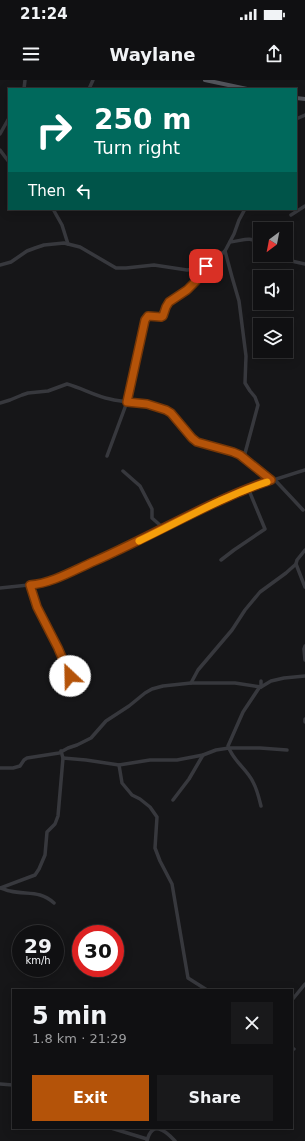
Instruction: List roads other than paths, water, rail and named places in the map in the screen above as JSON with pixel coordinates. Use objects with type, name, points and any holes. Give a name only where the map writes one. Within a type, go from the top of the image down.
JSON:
[{"type":"main road","points":[[207,80],[243,88]]},
{"type":"street","points":[[0,134],[8,120]]},
{"type":"street","points":[[0,150],[8,161]]},
{"type":"street","points":[[291,215],[305,206]]},
{"type":"street","points":[[54,210],[62,225],[68,244]]},
{"type":"street","points":[[0,265],[10,262],[27,251],[44,245],[68,244],[80,247],[116,268],[154,265],[187,270],[201,268],[212,262],[225,251],[244,210]]},
{"type":"street","points":[[230,242],[249,238],[253,239]]},
{"type":"street","points":[[225,251],[239,301],[246,356],[246,383],[258,405],[244,457]]},
{"type":"street","points":[[293,261],[305,264]]},
{"type":"street","points":[[107,456],[127,402],[145,320],[148,316],[163,316],[169,302],[187,290],[196,281],[201,268]]},
{"type":"street","points":[[0,402],[28,393],[48,391],[67,384],[103,397],[163,408],[171,413],[197,442],[233,452],[244,457],[273,480],[303,510]]},
{"type":"street","points":[[0,588],[49,582],[248,488],[305,470]]},
{"type":"street","points":[[123,471],[140,486],[152,509],[152,518],[161,526],[162,529]]},
{"type":"street","points":[[221,560],[265,530],[248,488]]},
{"type":"street","points":[[191,683],[198,670],[232,630],[245,610],[260,592],[296,564],[297,560],[305,550]]},
{"type":"street","points":[[296,564],[305,587]]},
{"type":"street","points":[[30,585],[37,607],[58,648],[70,676]]},
{"type":"street","points":[[305,646],[305,660]]},
{"type":"street","points":[[261,806],[254,782],[238,763],[228,746],[243,712],[259,688],[284,678],[305,676]]},
{"type":"street","points":[[261,682],[261,687]]},
{"type":"street","points":[[0,768],[17,767],[28,758],[61,752],[91,738],[106,721],[152,689],[163,686],[191,683],[236,683],[261,687]]},
{"type":"street","points":[[63,758],[119,765],[150,760],[177,760],[229,748],[287,750]]},
{"type":"street","points":[[0,888],[35,875],[39,869],[46,850],[47,832],[54,824],[58,816],[63,758],[61,752]]},
{"type":"street","points":[[174,800],[189,780],[203,755]]},
{"type":"street","points":[[119,765],[122,784],[132,795],[150,807],[157,816],[155,848],[172,884],[188,978],[205,989]]},
{"type":"street","points":[[0,888],[11,891],[37,893],[54,903]]},
{"type":"street","points":[[293,999],[305,984]]},
{"type":"street","points":[[0,1084],[12,1085]]},
{"type":"street","points":[[114,1129],[147,1140],[150,1132],[154,1129]]},
{"type":"street","points":[[160,1129],[175,1141]]}]
